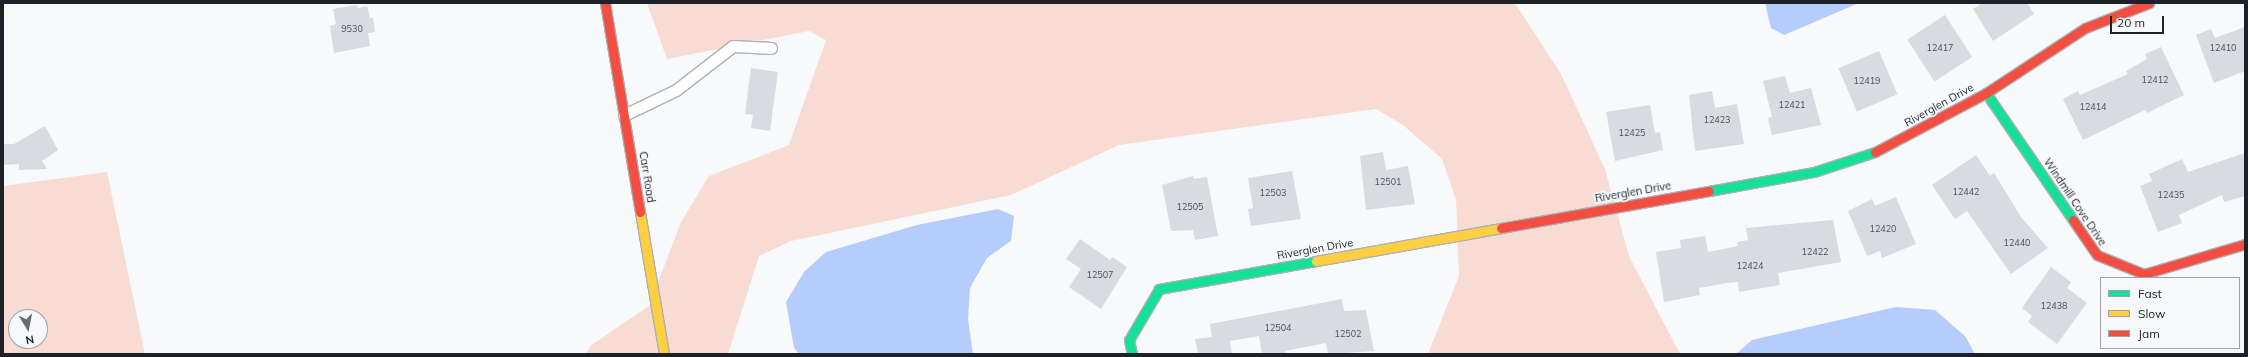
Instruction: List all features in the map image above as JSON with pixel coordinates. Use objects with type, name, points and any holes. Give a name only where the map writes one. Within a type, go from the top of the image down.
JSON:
[{"type":"street","name":"Carr Road","points":[[605,3],[664,354]]},
{"type":"street","name":"Riverglen Drive","points":[[1132,354],[1129,340],[1158,288],[1814,172],[1886,148],[1986,92],[2085,28],[2149,3]]},
{"type":"street","name":"Windmill Cove Drive","points":[[1986,92],[2097,255],[2144,274],[2245,244]]},
{"type":"lane","points":[[624,115],[676,90],[733,46],[771,48]]},
{"type":"shaded area","points":[[647,3],[1515,3],[1561,74],[1605,169],[1629,256],[1680,354],[1428,354],[1459,276],[1456,200],[1442,159],[1403,125],[1376,109],[1119,145],[1011,195],[791,241],[759,256],[728,354],[586,354],[590,346],[649,306],[681,222],[709,176],[789,145],[826,40],[809,31],[667,59]]},
{"type":"shaded area","points":[[107,172],[145,354],[3,354],[3,186]]},
{"type":"water","points":[[1765,3],[1859,3],[1784,35],[1771,28]]},
{"type":"water","points":[[998,209],[1014,216],[1011,241],[987,258],[970,288],[968,319],[973,354],[799,354],[794,348],[786,302],[804,272],[826,252],[917,225]]},
{"type":"water","points":[[1896,307],[1935,310],[1965,336],[1975,354],[1736,354],[1752,340]]},
{"type":"building","points":[[1982,3],[2027,3],[2034,14],[1993,41],[1973,9]]},
{"type":"building","points":[[357,5],[358,8],[367,6],[370,18],[373,18],[375,32],[368,33],[370,46],[334,53],[330,26],[336,24],[333,9]]},
{"type":"building","points":[[1945,15],[1972,57],[1934,81],[1907,40]]},
{"type":"building","points":[[2245,27],[2245,71],[2214,83],[2196,35],[2211,29],[2215,38]]},
{"type":"building","points":[[2161,47],[2184,95],[2147,113],[2145,110],[2083,140],[2063,99],[2078,91],[2080,95],[2128,74],[2126,71],[2147,59],[2145,54]]},
{"type":"building","points":[[1879,51],[1897,94],[1857,111],[1838,68]]},
{"type":"building","points":[[751,68],[778,72],[770,131],[751,128],[753,115],[745,114]]},
{"type":"building","points":[[1785,76],[1790,93],[1811,88],[1821,125],[1772,135],[1768,118],[1772,117],[1763,81]]},
{"type":"building","points":[[1712,91],[1715,108],[1737,104],[1744,144],[1695,151],[1689,95]]},
{"type":"building","points":[[1650,105],[1655,133],[1660,132],[1663,150],[1615,161],[1606,112]]},
{"type":"building","points":[[45,126],[58,150],[42,161],[47,169],[19,170],[19,164],[3,165],[3,144],[14,144]]},
{"type":"building","points":[[1383,152],[1386,170],[1408,166],[1415,204],[1366,210],[1360,156]]},
{"type":"building","points":[[2245,153],[2245,196],[2224,202],[2222,195],[2179,215],[2182,223],[2158,232],[2140,186],[2152,181],[2149,174],[2182,159],[2188,172]]},
{"type":"building","points":[[1976,155],[1990,176],[1994,173],[2021,217],[2048,248],[2011,274],[1967,211],[1955,219],[1932,185]]},
{"type":"building","points":[[1292,171],[1301,219],[1251,226],[1248,209],[1253,208],[1248,178]]},
{"type":"building","points":[[1193,176],[1194,179],[1207,177],[1218,236],[1195,240],[1193,230],[1171,231],[1162,185]]},
{"type":"building","points":[[1896,197],[1916,244],[1882,258],[1880,251],[1867,256],[1848,211],[1872,199],[1875,206]]},
{"type":"building","points":[[1833,220],[1841,262],[1778,273],[1780,285],[1739,292],[1738,282],[1727,283],[1699,288],[1700,295],[1664,302],[1656,252],[1681,248],[1680,240],[1705,236],[1708,252],[1738,246],[1737,242],[1748,240],[1746,228]]},
{"type":"building","points":[[1080,239],[1110,260],[1112,257],[1127,267],[1101,309],[1069,287],[1081,269],[1066,259]]},
{"type":"building","points":[[2051,267],[2071,282],[2067,288],[2087,303],[2057,344],[2028,322],[2032,316],[2022,308]]},
{"type":"building","points":[[1342,299],[1344,311],[1366,310],[1374,351],[1328,354],[1326,343],[1285,351],[1285,354],[1262,354],[1259,336],[1230,341],[1232,354],[1198,354],[1195,339],[1212,337],[1210,324]]},
{"type":"traffic: fast","points":[[1986,93],[2073,220]]},
{"type":"traffic: fast","points":[[1709,191],[1814,172],[1875,152]]},
{"type":"traffic: fast","points":[[1132,354],[1129,340],[1159,289],[1316,261]]},
{"type":"traffic: slow","points":[[640,212],[664,354]]},
{"type":"traffic: slow","points":[[1316,261],[1501,228]]},
{"type":"traffic: jam","points":[[605,3],[640,212]]},
{"type":"traffic: jam","points":[[1875,152],[1986,93],[2085,28],[2149,3]]},
{"type":"traffic: jam","points":[[1501,228],[1709,191]]},
{"type":"traffic: jam","points":[[2073,220],[2097,255],[2144,274],[2245,244]]}]
